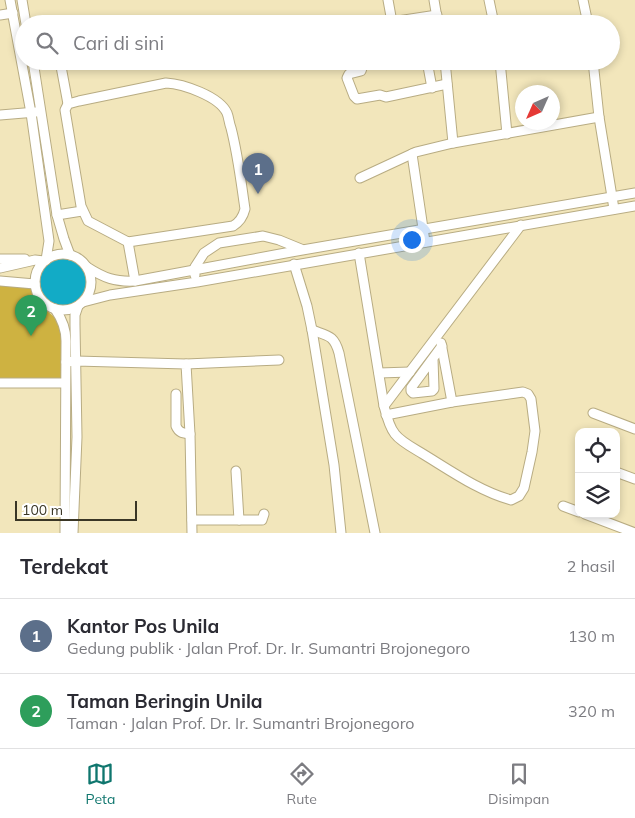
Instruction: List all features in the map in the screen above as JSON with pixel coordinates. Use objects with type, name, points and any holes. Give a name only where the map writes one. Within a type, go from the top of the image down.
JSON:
[{"type":"street","points":[[10,0],[15,25]]},
{"type":"street","points":[[22,0],[24,15]]},
{"type":"street","points":[[388,0],[391,15]]},
{"type":"street","points":[[434,0],[437,15]]},
{"type":"street","points":[[489,0],[492,15]]},
{"type":"street","points":[[583,0],[586,15]]},
{"type":"street","points":[[0,15],[13,13]]},
{"type":"street","points":[[23,70],[49,241],[36,275],[35,284],[38,295],[45,304],[56,309],[71,309],[80,304],[110,295],[197,282],[635,206]]},
{"type":"street","points":[[34,70],[57,215],[70,255]]},
{"type":"street","points":[[62,70],[68,104],[65,110],[72,160],[82,211],[88,221],[128,242],[233,226],[243,216],[245,209],[234,140],[226,112],[220,103],[186,86],[166,83],[68,104]]},
{"type":"street","points":[[361,70],[349,74],[347,78],[357,99],[380,95],[386,97],[446,84]]},
{"type":"street","points":[[429,70],[432,88]]},
{"type":"street","points":[[447,70],[446,84],[452,143]]},
{"type":"street","points":[[501,70],[507,134]]},
{"type":"street","points":[[594,70],[599,117],[614,210]]},
{"type":"street","points":[[0,115],[41,112]]},
{"type":"street","points":[[360,178],[412,154],[452,143],[599,117]]},
{"type":"street","points":[[412,154],[425,242]]},
{"type":"street","points":[[0,268],[62,254],[70,255],[97,273],[112,280],[136,281],[291,252],[635,193]]},
{"type":"street","points":[[57,215],[82,211]]},
{"type":"street","points":[[385,410],[410,372],[521,225]]},
{"type":"street","points":[[197,282],[198,270],[195,267],[204,254],[219,243],[263,236],[304,250]]},
{"type":"street","points":[[128,242],[136,281]]},
{"type":"street","points":[[359,253],[385,410],[395,434],[452,472],[497,496],[511,500],[519,496],[524,488],[535,431],[531,399],[528,394],[523,392],[385,410]]},
{"type":"street","points":[[0,258],[42,260]]},
{"type":"street","points":[[294,264],[312,330],[334,465],[341,533]]},
{"type":"street","points":[[65,533],[65,383],[71,362],[75,315],[80,304],[90,291],[91,279],[87,267]]},
{"type":"street","points":[[0,282],[35,284]]},
{"type":"street","points":[[56,309],[66,335],[71,362],[77,437],[73,533]]},
{"type":"street","points":[[312,330],[331,337],[336,342],[375,533]]},
{"type":"street","points":[[438,335],[442,346],[452,402]]},
{"type":"street","points":[[433,359],[442,346]]},
{"type":"street","points":[[71,362],[186,364],[280,360]]},
{"type":"street","points":[[186,364],[190,434],[192,533]]},
{"type":"street","points":[[379,372],[410,372]]},
{"type":"street","points":[[0,383],[65,383]]},
{"type":"street","points":[[176,394],[176,426],[181,432],[190,434]]},
{"type":"street","points":[[593,413],[635,429]]},
{"type":"street","points":[[65,463],[76,463]]},
{"type":"street","points":[[236,472],[239,520]]},
{"type":"street","points":[[619,473],[635,479]]},
{"type":"street","points":[[564,506],[575,510]]},
{"type":"street","points":[[192,520],[262,520],[264,514]]},
{"type":"street","points":[[596,518],[633,531]]},
{"type":"shaded area","points":[[0,282],[31,284],[41,306],[58,320],[65,352],[63,380],[0,382]]},
{"type":"water","points":[[57,257],[67,257],[80,264],[87,277],[87,287],[80,300],[67,307],[57,307],[48,303],[41,296],[37,287],[37,277],[41,268],[48,261]]},
{"type":"place","name":"Kantor Pos Unila","points":[[258,194]]},
{"type":"place","name":"Taman Beringin Unila","points":[[31,336]]}]
